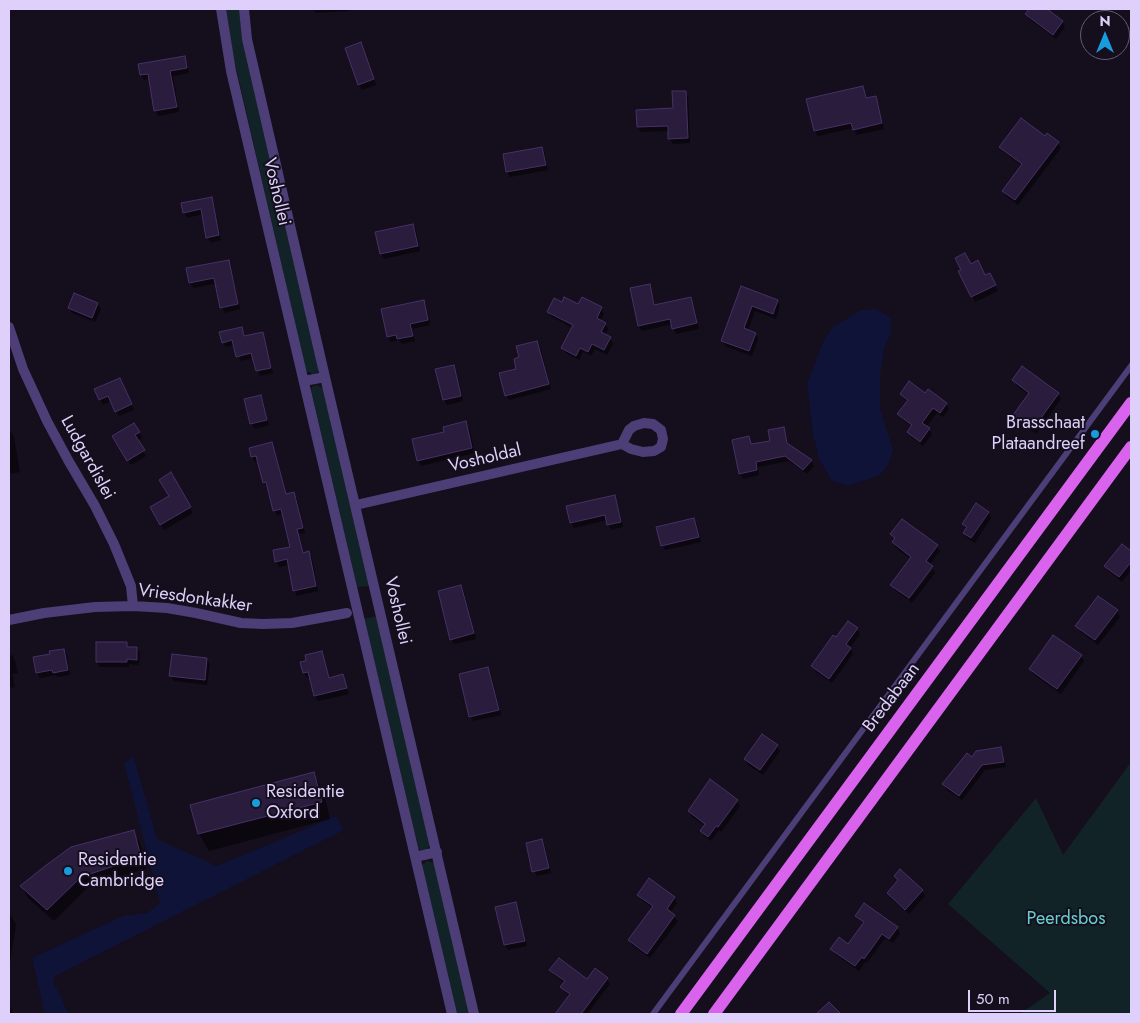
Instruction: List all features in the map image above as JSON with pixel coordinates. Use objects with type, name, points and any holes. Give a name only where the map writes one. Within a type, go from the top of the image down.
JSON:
[{"type":"main road","name":"Bredabaan","points":[[681,1014],[1131,403]]},
{"type":"main road","points":[[714,1014],[1131,447]]},
{"type":"street","name":"Voshollei","points":[[221,9],[231,71],[452,1014]]},
{"type":"street","name":"Voshollei","points":[[244,9],[247,39],[474,1014]]},
{"type":"street","name":"Ludgardislei","points":[[9,327],[23,369],[47,421],[114,544],[131,586],[133,606]]},
{"type":"street","points":[[304,381],[325,377]]},
{"type":"street","name":"Vosholdal","points":[[356,505],[622,444]]},
{"type":"street","name":"Vriesdonkakker","points":[[9,620],[44,613],[95,607],[133,606],[167,608],[240,623],[263,624],[292,623],[347,613]]},
{"type":"street","points":[[416,857],[437,852]]},
{"type":"lane","points":[[653,1014],[1131,366]]},
{"type":"green space","points":[[226,9],[239,9],[242,35],[319,368],[317,373],[313,374],[306,371],[233,54]]},
{"type":"green space","points":[[317,385],[324,389],[370,586],[357,587],[311,389]]},
{"type":"green space","points":[[377,616],[430,845],[426,850],[420,850],[418,847],[364,619]]},
{"type":"green space","name":"Peerdsbos","points":[[1131,762],[1131,1014],[1020,1014],[1050,993],[948,904],[1036,798],[1063,855]]},
{"type":"green space","points":[[427,861],[435,863],[470,1014],[456,1014],[422,867]]},
{"type":"shaded area","points":[[876,309],[891,318],[891,333],[884,348],[880,377],[880,408],[893,450],[888,465],[880,475],[848,486],[832,481],[819,459],[813,434],[807,384],[823,342],[832,328],[861,310]]},
{"type":"shaded area","points":[[134,757],[157,839],[217,866],[336,816],[344,830],[55,976],[53,983],[61,996],[68,1014],[45,1014],[32,958],[123,916],[147,913],[160,903],[124,763]]},
{"type":"building","points":[[1029,9],[1047,9],[1063,21],[1053,35],[1025,14]]},
{"type":"building","points":[[361,42],[374,79],[358,85],[345,48]]},
{"type":"building","points":[[185,56],[187,68],[170,71],[177,107],[154,111],[148,74],[140,75],[138,64]]},
{"type":"building","points":[[863,86],[866,98],[876,96],[882,123],[853,130],[851,123],[814,131],[806,99]]},
{"type":"building","points":[[672,91],[686,91],[688,138],[668,139],[668,126],[637,127],[636,110],[673,108]]},
{"type":"building","points":[[1021,118],[1045,136],[1047,133],[1059,142],[1015,200],[1002,191],[1022,164],[999,147]]},
{"type":"building","points":[[542,147],[546,165],[506,172],[503,154]]},
{"type":"building","points":[[212,197],[219,235],[206,238],[201,209],[183,213],[181,203]]},
{"type":"building","points":[[413,224],[418,246],[380,254],[375,232]]},
{"type":"building","points":[[965,253],[971,264],[978,260],[985,275],[990,273],[996,285],[971,297],[958,271],[961,270],[955,258]]},
{"type":"building","points":[[229,260],[238,304],[220,308],[214,278],[189,283],[186,268]]},
{"type":"building","points":[[650,284],[654,305],[691,297],[697,323],[672,329],[670,319],[638,326],[630,288]]},
{"type":"building","points":[[741,286],[778,300],[773,314],[752,306],[744,328],[756,333],[749,351],[721,341]]},
{"type":"building","points":[[74,293],[98,303],[92,318],[68,308]]},
{"type":"building","points":[[564,297],[578,304],[582,297],[602,307],[597,318],[606,323],[601,332],[611,337],[604,350],[592,344],[588,352],[580,348],[576,356],[561,348],[573,325],[547,312],[554,298],[562,302]]},
{"type":"building","points":[[424,300],[428,320],[410,324],[413,336],[397,339],[396,335],[387,337],[381,309]]},
{"type":"building","points":[[242,327],[244,336],[263,332],[271,368],[256,371],[251,353],[236,357],[232,340],[222,343],[219,332]]},
{"type":"building","points":[[537,341],[549,384],[505,396],[499,373],[516,369],[514,359],[519,357],[516,346]]},
{"type":"building","points":[[454,365],[461,396],[443,400],[435,369]]},
{"type":"building","points":[[1022,366],[1059,393],[1033,429],[1013,415],[1029,393],[1012,380]]},
{"type":"building","points":[[120,378],[132,404],[115,412],[108,396],[99,400],[94,389]]},
{"type":"building","points":[[909,381],[925,393],[928,389],[947,403],[940,413],[933,408],[922,423],[930,428],[920,442],[907,432],[912,425],[897,414],[908,400],[900,394]]},
{"type":"building","points":[[261,395],[267,420],[250,424],[244,399]]},
{"type":"building","points":[[466,421],[472,448],[417,461],[412,439],[444,432],[443,427]]},
{"type":"building","points":[[134,423],[140,432],[135,435],[145,450],[127,461],[112,436]]},
{"type":"building","points":[[784,427],[787,443],[812,460],[803,470],[785,456],[756,462],[757,470],[739,474],[732,440],[749,436],[751,444],[770,441],[768,430]]},
{"type":"building","points":[[272,442],[286,494],[294,492],[303,528],[297,529],[303,553],[309,551],[316,586],[293,591],[287,559],[275,562],[273,550],[290,547],[281,509],[273,511],[266,482],[263,483],[256,456],[251,457],[249,448]]},
{"type":"building","points":[[171,472],[191,507],[160,525],[150,507],[169,496],[159,480]]},
{"type":"building","points":[[615,495],[621,522],[607,525],[605,515],[570,523],[566,506]]},
{"type":"building","points":[[976,503],[989,512],[971,538],[963,533],[967,527],[962,524]]},
{"type":"building","points":[[694,518],[699,537],[661,546],[656,527]]},
{"type":"building","points":[[902,519],[938,545],[926,561],[933,566],[909,598],[890,585],[911,557],[892,542],[895,538],[890,534]]},
{"type":"building","points":[[1122,544],[1131,551],[1131,562],[1119,577],[1104,566]]},
{"type":"building","points":[[461,585],[474,633],[450,640],[438,591]]},
{"type":"building","points":[[1098,596],[1118,610],[1095,640],[1075,626]]},
{"type":"building","points":[[848,621],[858,628],[846,644],[851,648],[829,679],[811,666],[833,635],[836,637]]},
{"type":"building","points":[[1053,635],[1082,655],[1057,689],[1029,669]]},
{"type":"building","points":[[96,642],[127,642],[127,647],[137,647],[137,660],[127,659],[127,662],[96,662]]},
{"type":"building","points":[[64,649],[68,670],[53,673],[52,670],[36,673],[33,657],[50,654],[49,651]]},
{"type":"building","points":[[322,651],[329,678],[343,674],[347,688],[314,696],[308,672],[303,673],[300,662],[306,661],[305,655]]},
{"type":"building","points":[[172,654],[207,658],[205,680],[169,676]]},
{"type":"building","points":[[488,667],[499,710],[469,717],[459,674]]},
{"type":"building","points":[[762,734],[778,745],[760,770],[744,759]]},
{"type":"building","points":[[1001,747],[1004,762],[982,765],[959,796],[942,784],[967,753],[972,757],[976,751]]},
{"type":"building","name":"Residentie Oxford","points":[[314,772],[322,802],[198,834],[190,805]]},
{"type":"building","points":[[710,779],[738,800],[708,837],[700,831],[705,824],[688,811]]},
{"type":"building","name":"Residentie Cambridge","points":[[134,830],[141,857],[81,877],[47,910],[20,886],[71,847]]},
{"type":"building","points":[[542,839],[549,868],[532,872],[526,843]]},
{"type":"building","points":[[900,869],[923,890],[905,910],[887,893],[898,880],[894,876]]},
{"type":"building","points":[[649,878],[675,897],[667,909],[675,915],[647,954],[628,940],[653,906],[637,895]]},
{"type":"building","points":[[516,902],[525,941],[504,945],[495,907]]},
{"type":"building","points":[[864,903],[898,927],[889,939],[882,934],[864,959],[862,957],[855,966],[830,949],[839,937],[848,944],[864,922],[855,916]]},
{"type":"building","points":[[559,958],[587,979],[595,968],[608,978],[581,1014],[555,1014],[570,994],[560,987],[565,981],[549,970]]},
{"type":"building","points":[[829,1002],[841,1014],[816,1014]]},
{"type":"place","name":"Brasschaat Plataandreef","points":[[1095,434]]},
{"type":"place","name":"Residentie Oxford","points":[[256,803]]},
{"type":"place","name":"Residentie Cambridge","points":[[68,871]]}]
